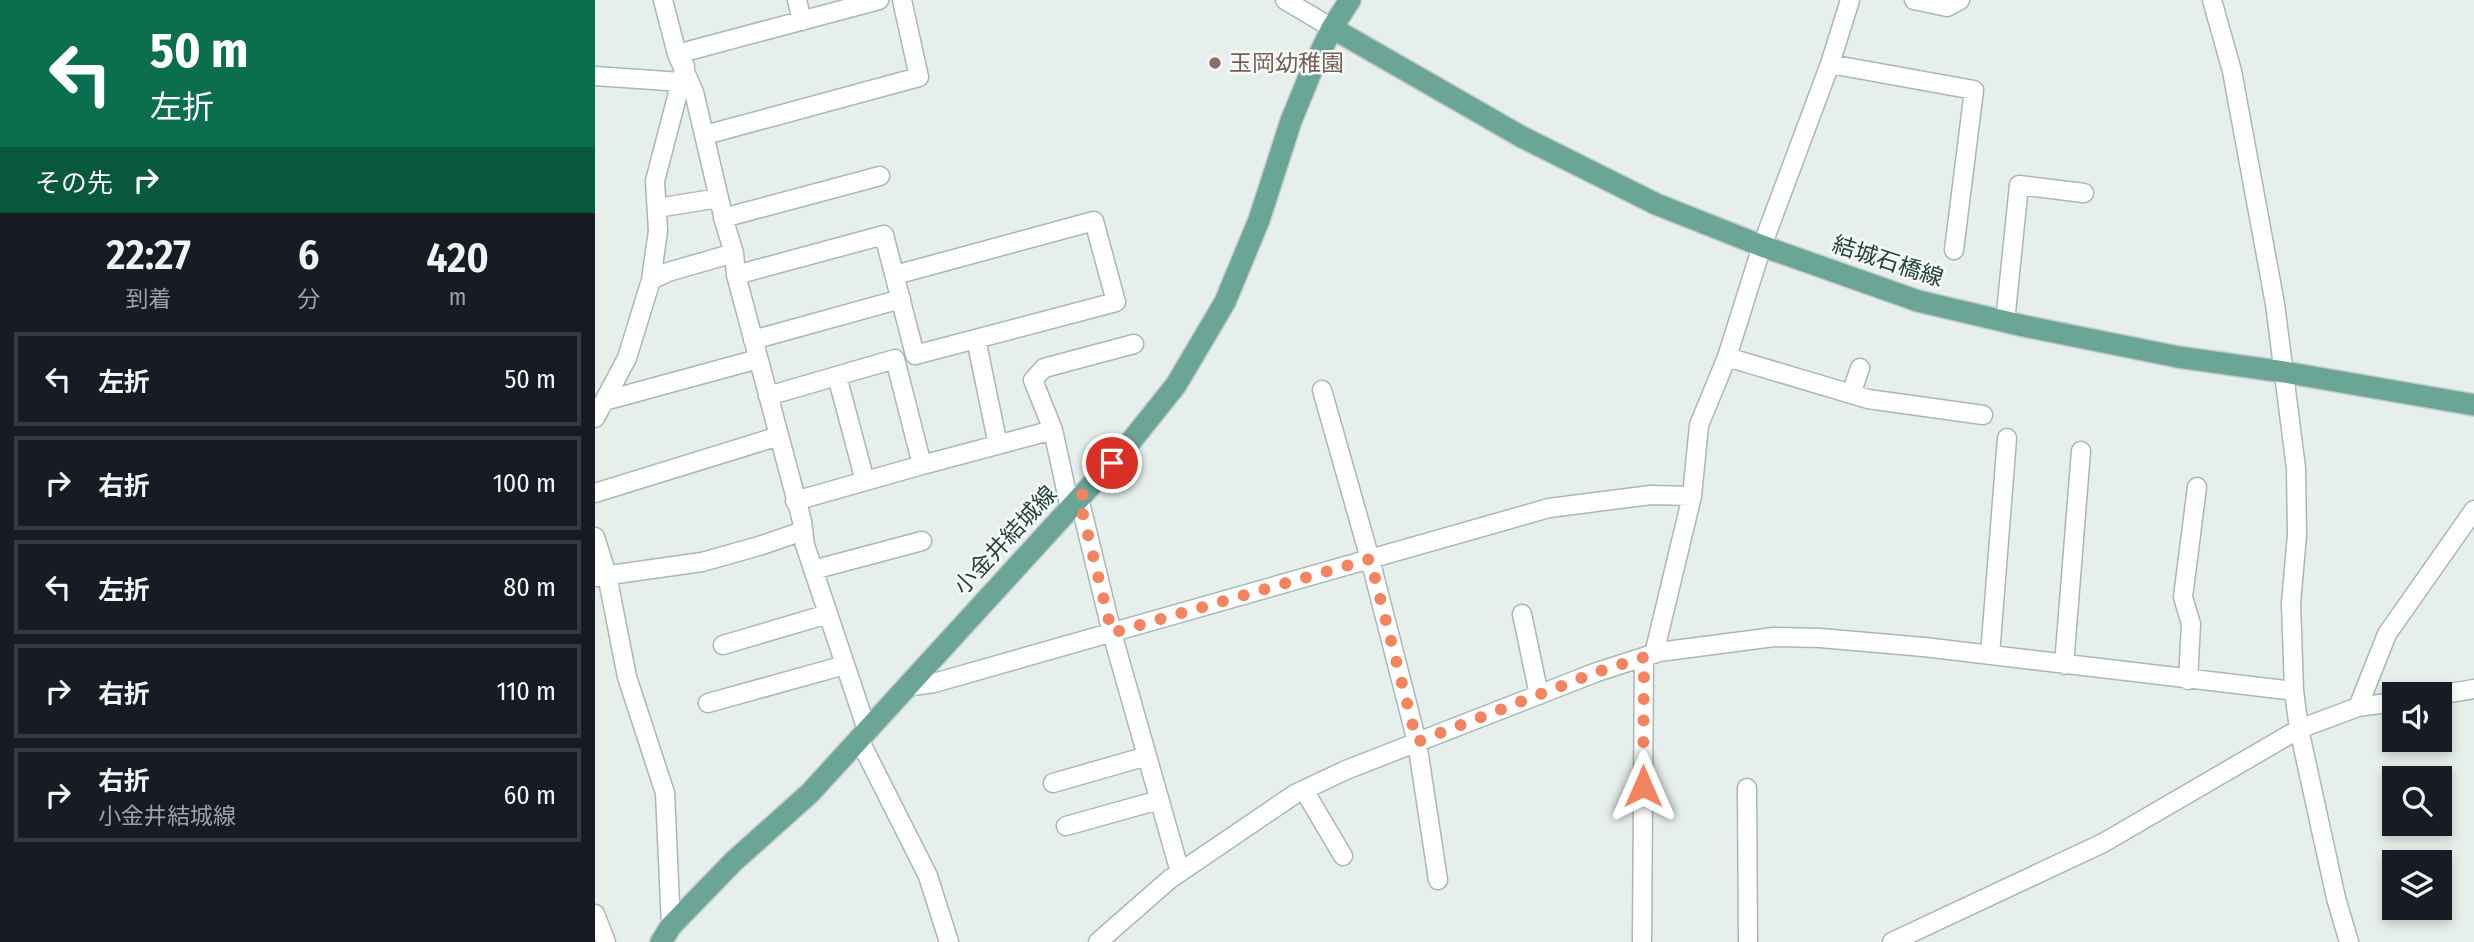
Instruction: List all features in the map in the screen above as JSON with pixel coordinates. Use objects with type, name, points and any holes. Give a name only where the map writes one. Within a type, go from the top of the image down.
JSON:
[{"type":"main road","name":"小金井結城線","points":[[666,934],[733,862],[810,793],[1128,445],[1176,384],[1225,302],[1259,220],[1291,121],[1332,27],[1350,0]]},
{"type":"main road","name":"結城石橋線","points":[[1332,27],[1522,137],[1656,204],[1762,246],[1918,301],[2005,322],[2178,357],[2284,372],[2474,405]]},
{"type":"street","points":[[663,0],[681,68],[695,92],[723,218],[734,253],[736,275],[813,570],[845,665],[863,735],[928,876],[949,942]]},
{"type":"street","points":[[797,0],[802,20]]},
{"type":"street","points":[[595,76],[681,68],[802,20],[879,0]]},
{"type":"street","points":[[705,135],[919,77],[902,0]]},
{"type":"street","points":[[1285,0],[1332,27]]},
{"type":"street","points":[[1642,942],[1649,655],[1692,496],[1699,425],[1727,357],[1762,246],[1830,64],[1850,0]]},
{"type":"street","points":[[1914,0],[1947,7],[1960,0]]},
{"type":"street","points":[[2212,0],[2232,71],[2275,304],[2296,468],[2297,535],[2291,603],[2294,691],[2299,729],[2336,898],[2349,942]]},
{"type":"street","points":[[1830,64],[1973,90],[1954,250]]},
{"type":"street","points":[[595,418],[603,392],[627,358],[652,280],[658,231],[656,181],[681,68]]},
{"type":"street","points":[[723,218],[880,176]]},
{"type":"street","points":[[2005,322],[2019,185],[2084,193]]},
{"type":"street","points":[[657,208],[719,198]]},
{"type":"street","points":[[736,275],[884,235],[915,355],[1116,302],[1094,221],[895,275]]},
{"type":"street","points":[[652,280],[668,272],[734,253]]},
{"type":"street","points":[[753,340],[901,299]]},
{"type":"street","points":[[976,339],[998,445]]},
{"type":"street","points":[[1134,344],[1044,368],[1033,380],[1053,430],[1075,503],[1180,872]]},
{"type":"street","points":[[1727,357],[1868,399],[1983,415]]},
{"type":"street","points":[[603,392],[758,359]]},
{"type":"street","points":[[768,396],[895,359],[922,465]]},
{"type":"street","points":[[1851,394],[1860,368]]},
{"type":"street","points":[[837,376],[865,481]]},
{"type":"street","points":[[1322,390],[1370,559],[1417,742],[1438,880]]},
{"type":"street","points":[[795,501],[1053,430]]},
{"type":"street","points":[[595,493],[779,436]]},
{"type":"street","points":[[1990,656],[2007,438]]},
{"type":"street","points":[[2064,665],[2081,451]]},
{"type":"street","points":[[2188,680],[2191,624],[2183,597],[2197,487]]},
{"type":"street","points":[[905,687],[934,683],[1549,508],[1651,495],[1692,496]]},
{"type":"street","points":[[2358,707],[2388,634],[2474,510]]},
{"type":"street","points":[[601,576],[702,562],[803,531]]},
{"type":"street","points":[[595,537],[601,576],[627,677],[665,793],[666,934]]},
{"type":"street","points":[[813,570],[922,541]]},
{"type":"street","points":[[723,645],[828,614]]},
{"type":"street","points":[[1522,614],[1539,695]]},
{"type":"street","points":[[1098,942],[1180,872],[1304,790],[1417,742],[1597,672],[1649,655],[1774,637],[1797,637],[1924,647],[2294,691]]},
{"type":"street","points":[[708,703],[845,665]]},
{"type":"street","points":[[2452,693],[2474,689]]},
{"type":"street","points":[[1892,942],[2103,843],[2299,729],[2358,707],[2382,704]]},
{"type":"street","points":[[1053,783],[1147,756]]},
{"type":"street","points":[[1747,788],[1748,942]]},
{"type":"street","points":[[1304,790],[1343,856]]},
{"type":"street","points":[[1066,826],[1159,800]]},
{"type":"street","points":[[595,914],[606,942]]},
{"type":"place","name":"玉岡幼稚園","points":[[1215,63]]},
{"type":"route","points":[[1112,463],[1079,498],[1112,633],[1370,559],[1417,742],[1597,672],[1644,657],[1643,786]]}]
